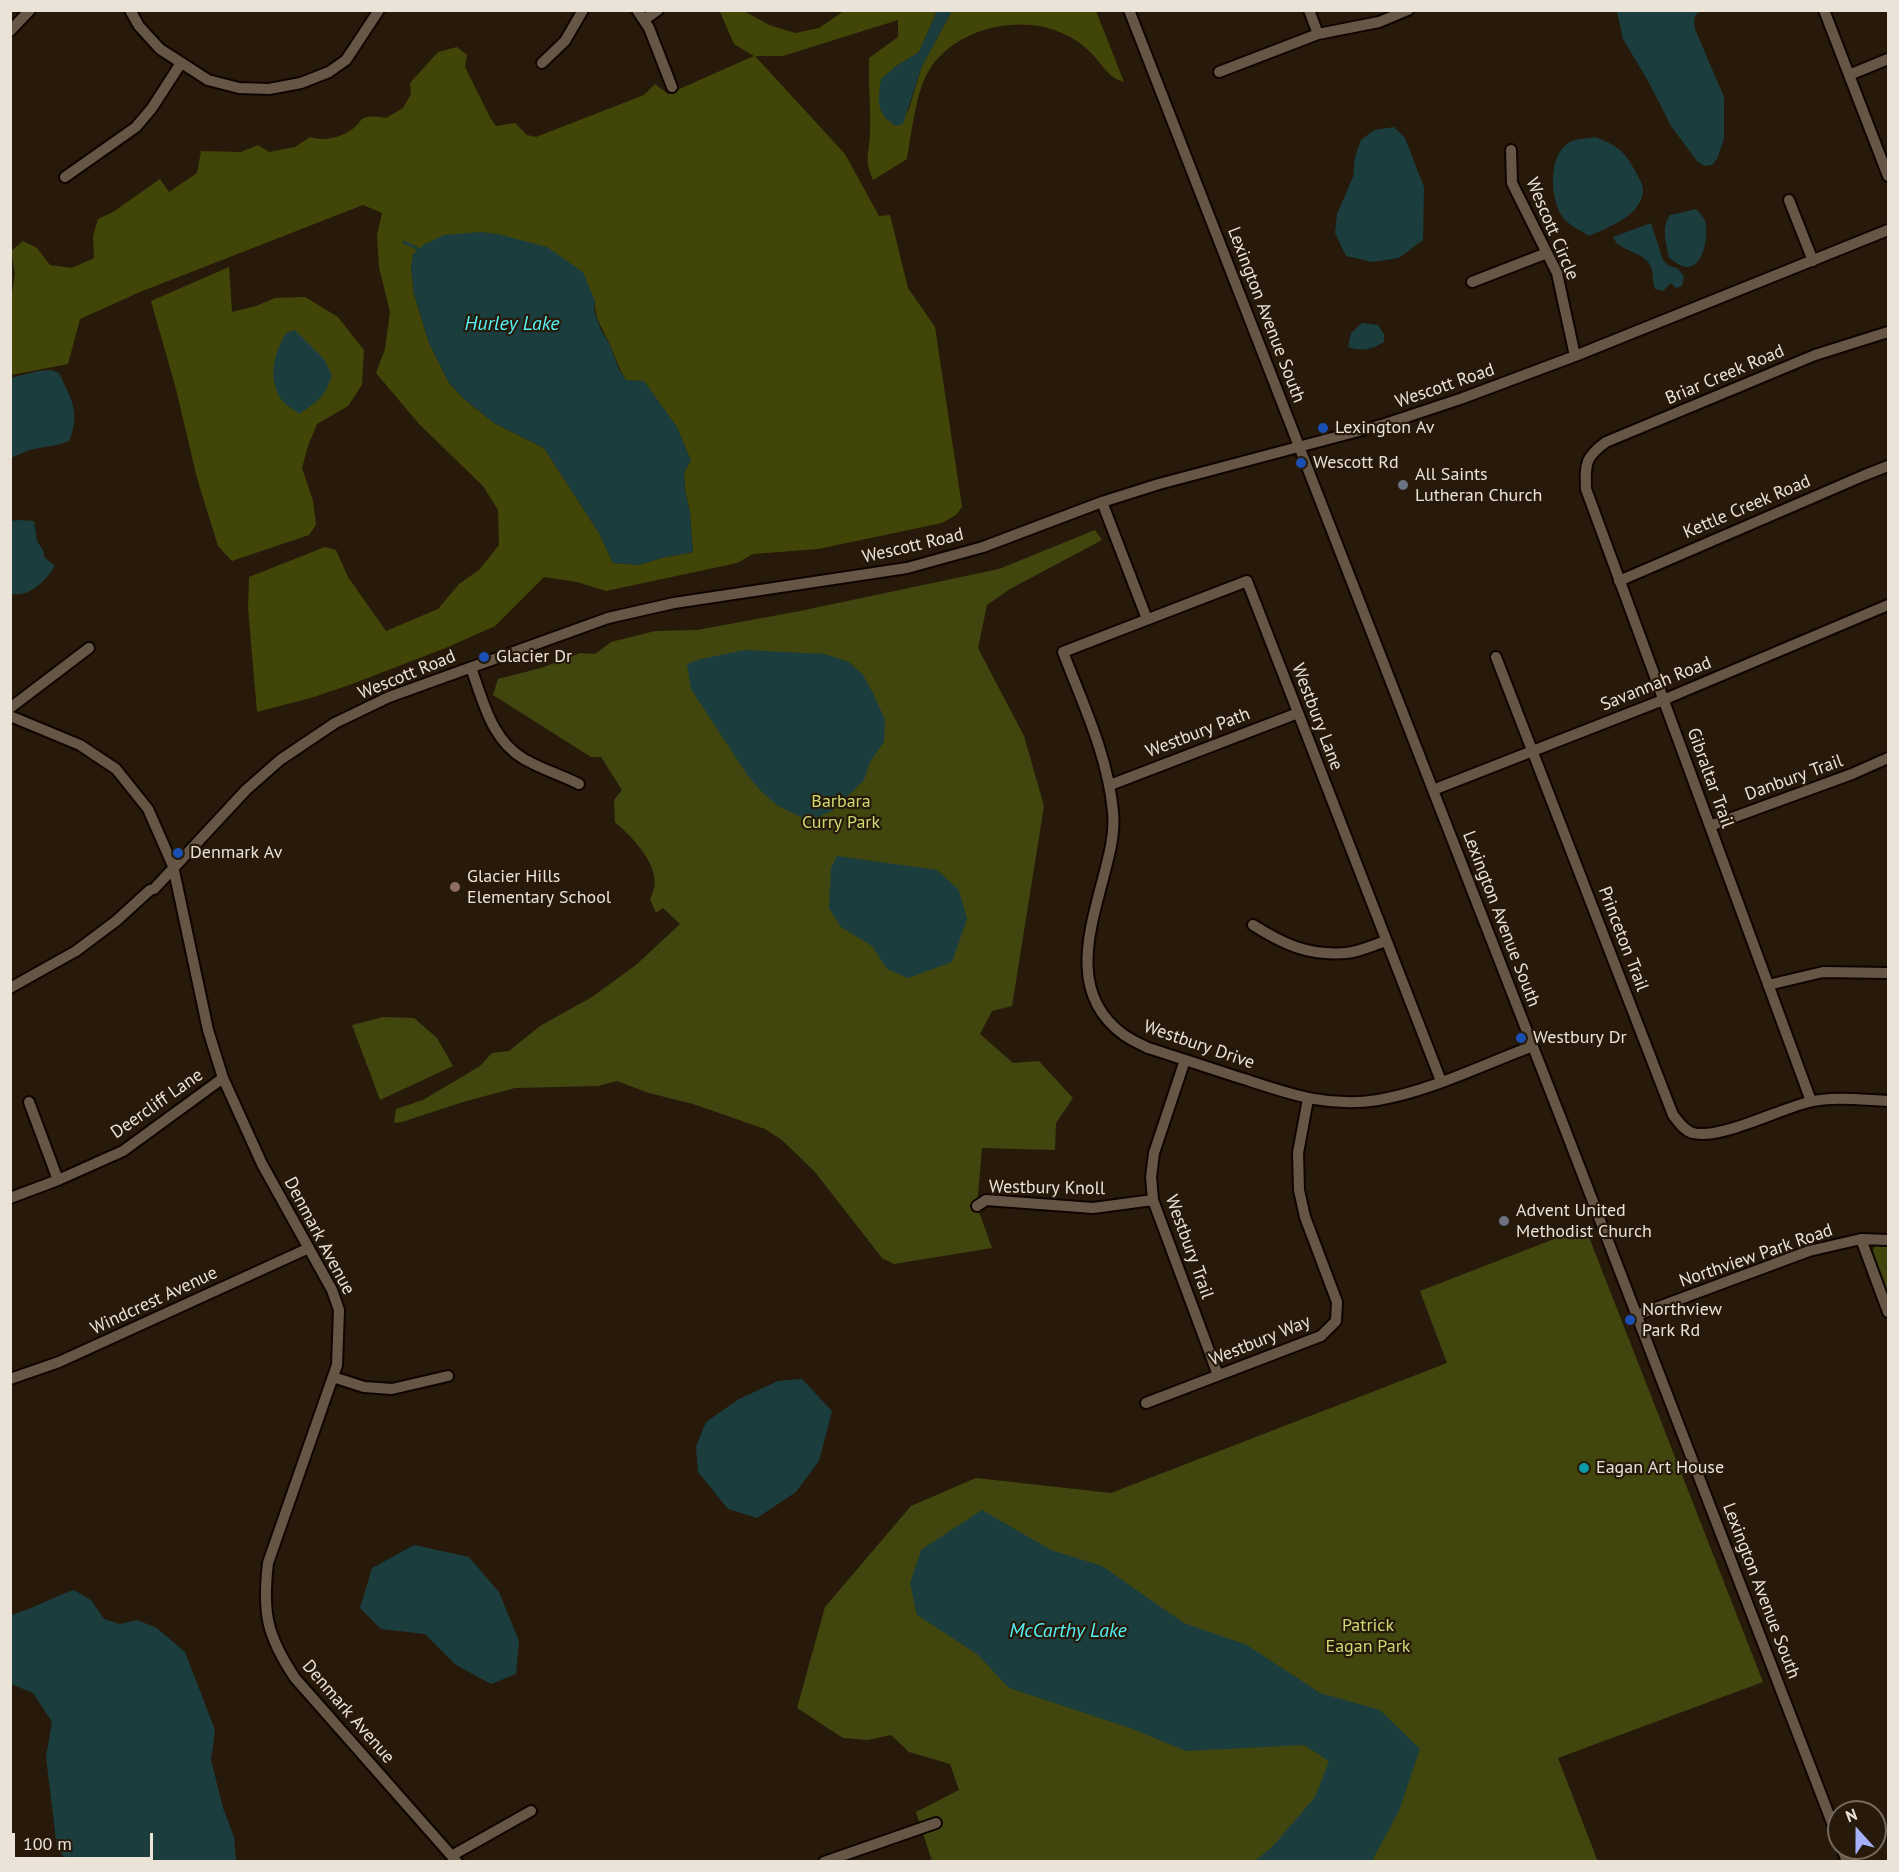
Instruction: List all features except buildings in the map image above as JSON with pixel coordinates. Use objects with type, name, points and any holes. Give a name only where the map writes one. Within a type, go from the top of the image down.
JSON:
[{"type":"street","points":[[10,31],[30,10]]},
{"type":"street","points":[[130,10],[139,26],[160,49],[208,80],[238,88],[269,89],[301,82],[329,72],[346,60],[379,10]]},
{"type":"street","points":[[543,63],[565,41],[583,10]]},
{"type":"street","points":[[637,10],[649,28],[672,87]]},
{"type":"street","points":[[644,20],[658,10]]},
{"type":"street","name":"Lexington Avenue South","points":[[1129,10],[1301,447],[1827,1810]]},
{"type":"street","points":[[1309,10],[1318,34]]},
{"type":"street","points":[[1219,72],[1318,34],[1379,22],[1408,10]]},
{"type":"street","points":[[1824,10],[1888,176]]},
{"type":"street","points":[[1849,75],[1888,59]]},
{"type":"street","points":[[65,177],[136,127],[152,108],[181,63]]},
{"type":"street","name":"Wescott Circle","points":[[1511,150],[1512,183],[1557,273],[1575,356]]},
{"type":"street","points":[[1789,200],[1813,261]]},
{"type":"street","name":"Wescott Road","points":[[10,988],[76,951],[154,889],[246,790],[271,768],[335,723],[389,697],[608,618],[674,603],[907,568],[983,547],[1102,502],[1159,484],[1417,414],[1575,356],[1888,230]]},
{"type":"street","points":[[1472,282],[1547,253]]},
{"type":"street","name":"Briar Creek Road","points":[[1585,465],[1593,451],[1606,442],[1815,355],[1888,332]]},
{"type":"street","name":"Gibraltar Trail","points":[[1585,465],[1586,489],[1811,1101]]},
{"type":"street","name":"Kettle Creek Road","points":[[1619,581],[1888,466]]},
{"type":"street","points":[[1102,502],[1147,619]]},
{"type":"street","name":"Westbury Lane","points":[[1147,619],[1247,581],[1441,1081]]},
{"type":"street","name":"Savannah Road","points":[[1433,790],[1663,700],[1888,605]]},
{"type":"street","name":"Westbury Drive","points":[[1147,619],[1063,652],[1101,751],[1110,785],[1113,816],[1112,843],[1088,943],[1087,972],[1093,995],[1106,1017],[1124,1035],[1148,1048],[1308,1099],[1342,1102],[1375,1101],[1403,1095],[1533,1046]]},
{"type":"street","points":[[10,708],[89,648]]},
{"type":"street","name":"Princeton Trail","points":[[1496,657],[1673,1115],[1691,1133],[1714,1135],[1811,1101]]},
{"type":"street","points":[[471,668],[494,729],[506,745],[531,763],[579,784]]},
{"type":"street","name":"Westbury Path","points":[[1110,785],[1298,713]]},
{"type":"street","name":"Denmark Avenue","points":[[10,716],[80,745],[116,769],[148,809],[173,866],[208,1030],[223,1078],[262,1164],[332,1290],[339,1310],[337,1365],[268,1563],[264,1595],[268,1627],[278,1654],[295,1678],[455,1858]]},
{"type":"street","name":"Danbury Trail","points":[[1710,826],[1852,774],[1888,758]]},
{"type":"street","points":[[1253,925],[1280,942],[1308,951],[1347,953],[1386,941]]},
{"type":"street","points":[[1768,985],[1823,972],[1888,974]]},
{"type":"street","name":"Westbury Trail","points":[[1185,1060],[1154,1153],[1151,1177],[1153,1200],[1218,1375]]},
{"type":"street","name":"Deercliff Lane","points":[[10,1198],[58,1180],[123,1150],[223,1078]]},
{"type":"street","name":"Westbury Way","points":[[1146,1403],[1321,1336],[1336,1321],[1337,1302],[1305,1218],[1299,1190],[1298,1153],[1308,1099]]},
{"type":"street","points":[[1811,1101],[1888,1101]]},
{"type":"street","points":[[29,1102],[58,1180]]},
{"type":"street","name":"Westbury Knoll","points":[[976,1206],[986,1200],[1093,1208],[1153,1200]]},
{"type":"street","points":[[1861,1239],[1888,1312]]},
{"type":"street","name":"Northview Park Road","points":[[1637,1315],[1809,1251],[1861,1239],[1888,1240]]},
{"type":"street","name":"Windcrest Avenue","points":[[10,1379],[59,1362],[309,1248]]},
{"type":"street","points":[[333,1377],[364,1387],[392,1389],[448,1376]]},
{"type":"street","points":[[455,1858],[531,1811]]},
{"type":"street","points":[[824,1862],[936,1823]]},
{"type":"green space","points":[[744,11],[769,25],[795,33],[819,28],[844,11],[937,11],[919,52],[896,66],[908,112],[922,66],[952,11],[1096,11],[1124,82],[1110,75],[1091,53],[1076,41],[1046,28],[1007,25],[969,36],[938,58],[927,74],[917,103],[907,159],[873,180],[868,162],[869,58],[898,37],[898,20],[783,56],[755,56],[845,154],[879,216],[890,215],[908,288],[935,327],[962,507],[956,515],[942,523],[818,549],[753,554],[737,563],[606,591],[577,582],[544,577],[495,626],[352,684],[257,712],[248,608],[249,577],[325,547],[336,550],[348,577],[386,631],[438,609],[459,584],[479,570],[499,545],[498,510],[483,486],[419,424],[376,373],[385,349],[390,312],[379,267],[377,235],[382,213],[363,205],[140,292],[80,319],[68,364],[11,375],[12,293],[15,274],[11,251],[23,241],[37,248],[50,265],[72,268],[94,258],[93,236],[98,219],[113,212],[160,179],[169,192],[197,173],[201,151],[241,152],[258,145],[269,152],[295,147],[310,137],[328,139],[340,136],[365,118],[386,118],[403,108],[411,94],[410,83],[438,52],[457,47],[467,55],[465,67],[496,126],[515,123],[527,135],[536,137],[644,95],[655,84],[668,94],[754,56],[734,44],[720,12]],"holes":[[[411,267],[595,301],[598,319],[626,380],[644,382],[677,427],[691,461],[684,472],[693,552],[639,565],[613,563],[599,533],[544,448],[494,423],[464,399],[449,383],[429,343],[414,294]]]},
{"type":"green space","points":[[229,267],[232,312],[275,298],[305,297],[338,317],[364,350],[362,385],[348,406],[317,424],[308,446],[302,468],[313,501],[316,525],[309,535],[232,561],[218,546],[197,478],[176,389],[151,301]]},
{"type":"green space","name":"Barbara Curry Park","points":[[1095,530],[1102,540],[1010,589],[987,605],[978,648],[1024,736],[1044,806],[1012,1006],[992,1011],[980,1034],[1013,1063],[1039,1061],[1073,1098],[1056,1123],[1055,1150],[982,1148],[977,1206],[992,1248],[894,1264],[882,1258],[815,1172],[782,1140],[765,1129],[617,1081],[598,1086],[515,1088],[394,1123],[396,1109],[423,1100],[480,1066],[492,1053],[509,1051],[540,1026],[592,997],[636,965],[680,924],[663,908],[656,913],[650,899],[654,888],[651,867],[639,846],[615,822],[614,800],[622,790],[601,757],[591,757],[493,695],[498,679],[541,668],[580,653],[595,654],[611,642],[655,631],[697,630],[999,569]]},
{"type":"green space","points":[[383,1017],[414,1018],[437,1038],[453,1066],[380,1100],[352,1025]]},
{"type":"green space","name":"Patrick Eagan Park","points":[[1585,1227],[1763,1682],[1558,1758],[1598,1862],[932,1861],[916,1812],[959,1790],[950,1764],[909,1752],[891,1735],[868,1740],[843,1738],[797,1708],[825,1607],[911,1506],[976,1478],[1111,1493],[1447,1363],[1420,1291]]},
{"type":"green space","points":[[1878,1244],[1888,1245],[1888,1298],[1872,1254],[1874,1247]]},
{"type":"water","points":[[937,11],[952,11],[922,66],[903,124],[896,126],[881,111],[879,100],[881,79],[896,66],[919,52]]},
{"type":"water","points":[[1617,11],[1700,11],[1694,18],[1695,29],[1724,97],[1724,139],[1717,159],[1712,165],[1704,166],[1697,161],[1671,126],[1623,39]]},
{"type":"water","points":[[1394,127],[1405,138],[1424,187],[1423,240],[1399,258],[1372,262],[1346,256],[1335,233],[1337,214],[1353,177],[1355,157],[1361,140],[1374,130]]},
{"type":"water","points":[[1595,137],[1622,152],[1638,176],[1643,190],[1637,207],[1631,213],[1614,225],[1589,236],[1571,225],[1562,216],[1555,198],[1553,176],[1558,155],[1564,147],[1574,140]]},
{"type":"water","points":[[1696,209],[1705,221],[1706,241],[1698,262],[1693,266],[1685,267],[1669,258],[1665,235],[1666,225],[1670,215]]},
{"type":"water","points":[[1651,223],[1663,260],[1669,266],[1677,268],[1684,276],[1682,286],[1676,288],[1671,283],[1663,291],[1655,289],[1647,260],[1620,246],[1613,237]]},
{"type":"water","name":"Hurley Lake","points":[[480,232],[498,234],[547,247],[583,272],[595,301],[594,310],[601,330],[609,343],[619,369],[626,380],[644,381],[677,427],[691,461],[684,472],[693,552],[639,565],[613,563],[599,533],[544,448],[494,423],[464,399],[449,383],[429,343],[414,294],[411,267],[413,254],[425,244],[444,235]]},
{"type":"water","points":[[1362,323],[1378,325],[1384,334],[1384,342],[1367,349],[1348,347],[1351,333]]},
{"type":"water","points":[[295,330],[324,359],[332,375],[320,398],[299,414],[280,398],[273,373],[276,357],[286,333]]},
{"type":"water","points":[[52,370],[59,373],[73,406],[73,431],[69,441],[29,450],[11,458],[11,378],[38,371]]},
{"type":"water","points":[[10,521],[34,521],[37,541],[44,552],[44,557],[55,566],[37,587],[25,593],[11,594]]},
{"type":"water","points":[[745,650],[825,654],[849,662],[863,675],[874,695],[885,720],[884,742],[870,762],[864,780],[832,811],[815,818],[801,817],[778,806],[748,776],[691,689],[687,664]]},
{"type":"water","points":[[837,856],[937,870],[959,890],[967,919],[952,962],[908,978],[887,969],[872,946],[841,927],[829,908],[831,868]]},
{"type":"water","points":[[802,1379],[832,1411],[819,1461],[796,1492],[757,1518],[728,1509],[698,1472],[696,1447],[706,1422],[739,1399],[778,1381]]},
{"type":"water","name":"McCarthy Lake","points":[[982,1510],[1051,1550],[1102,1566],[1184,1623],[1247,1645],[1320,1693],[1380,1710],[1420,1749],[1399,1811],[1372,1861],[1255,1861],[1273,1846],[1315,1797],[1329,1761],[1304,1745],[1186,1751],[1130,1728],[1009,1688],[977,1654],[917,1615],[910,1583],[921,1550]]},
{"type":"water","points":[[414,1545],[469,1557],[499,1592],[519,1641],[516,1674],[491,1684],[456,1665],[425,1634],[381,1629],[360,1608],[372,1568]]},
{"type":"water","points":[[74,1590],[91,1600],[104,1619],[120,1624],[137,1620],[157,1628],[185,1652],[215,1730],[211,1760],[223,1808],[234,1837],[236,1861],[68,1861],[57,1848],[46,1757],[52,1722],[33,1693],[11,1684],[11,1615]]},
{"type":"waterway","points":[[404,242],[422,251]]},
{"type":"place","name":"Lexington Av","points":[[1323,428]]},
{"type":"place","name":"Wescott Rd","points":[[1301,463]]},
{"type":"place","name":"All Saints Lutheran Church","points":[[1403,485]]},
{"type":"place","name":"Glacier Dr","points":[[484,657]]},
{"type":"place","name":"Denmark Av","points":[[178,853]]},
{"type":"place","name":"Glacier Hills Elementary School","points":[[455,887]]},
{"type":"place","name":"Westbury Dr","points":[[1521,1038]]},
{"type":"place","name":"Advent United Methodist Church","points":[[1504,1221]]},
{"type":"place","name":"Northview Park Rd","points":[[1630,1320]]},
{"type":"place","name":"Eagan Art House","points":[[1584,1468]]}]
